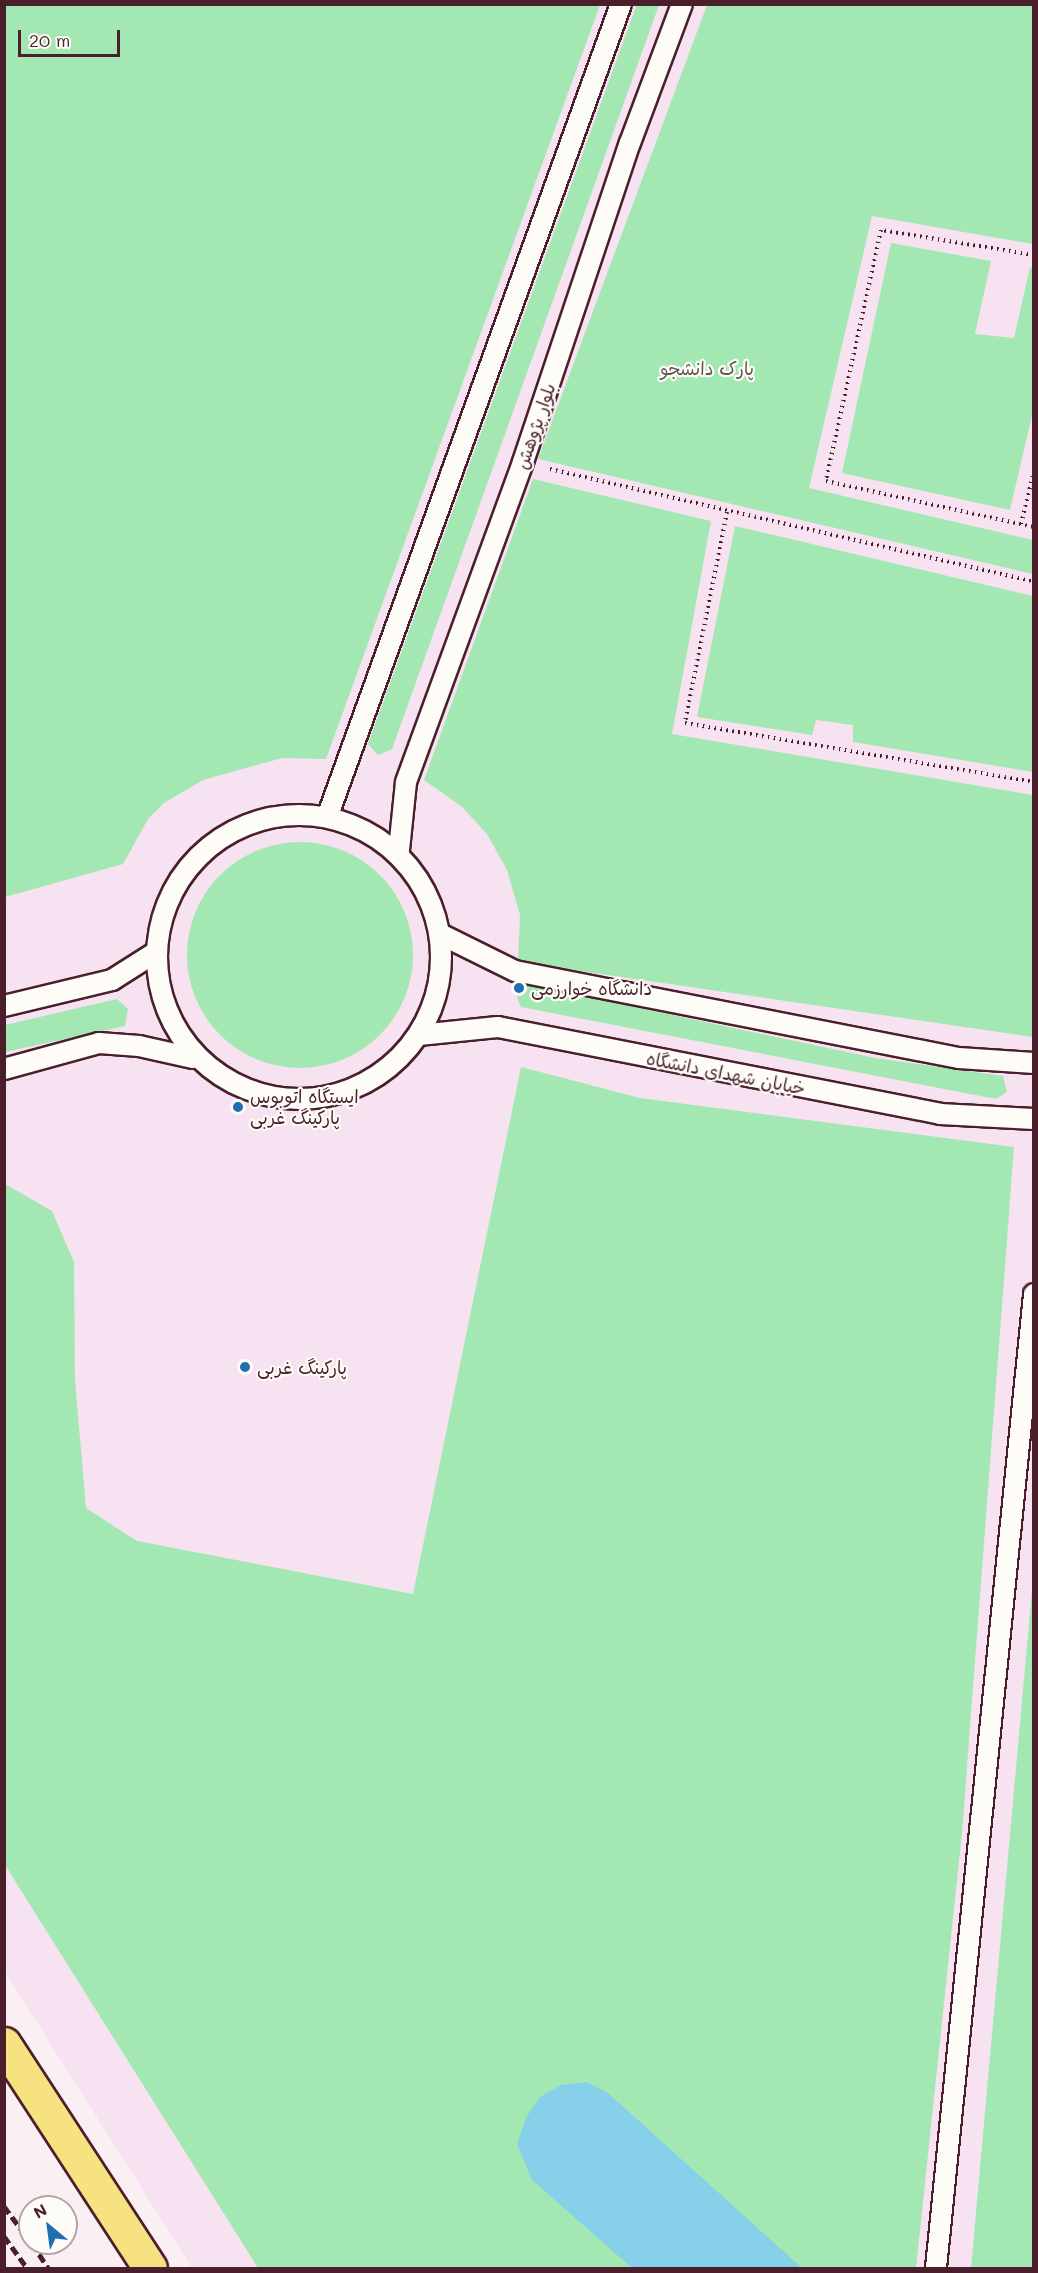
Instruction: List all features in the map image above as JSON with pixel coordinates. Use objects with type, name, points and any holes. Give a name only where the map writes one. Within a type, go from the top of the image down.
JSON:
[{"type":"main road","points":[[4,2044],[150,2268]]},
{"type":"lane","points":[[329,812],[621,4]]},
{"type":"lane","name":"بلوار پژوهش","points":[[399,850],[406,782],[523,462],[630,143],[681,4]]},
{"type":"lane","points":[[4,1069],[99,1043],[140,1046],[193,1058],[225,1080],[258,1094],[295,1100],[332,1096],[367,1083],[397,1062],[419,1035],[435,1003],[441,968],[440,934],[428,895],[399,850],[329,812],[266,819],[231,833],[201,855],[177,884],[162,918],[156,952],[160,992],[174,1027],[193,1058]]},
{"type":"lane","points":[[440,934],[515,971],[958,1058],[1034,1064]]},
{"type":"lane","points":[[4,1006],[112,980],[156,952]]},
{"type":"lane","name":"خیابان شهدای دانشگاه","points":[[419,1035],[498,1028],[940,1114],[1034,1119]]},
{"type":"lane","points":[[936,2268],[1034,1294]]},
{"type":"path","points":[[1034,255],[882,230],[826,481],[1034,527]]},
{"type":"path","points":[[523,462],[727,512],[1034,582]]},
{"type":"path","points":[[1021,524],[1034,471]]},
{"type":"path","points":[[727,512],[685,723],[1034,782]]},
{"type":"shaded area","name":"دانشگاه خوارزمی","points":[[5,5],[1033,5],[1033,2268],[192,2268],[5,1972]]},
{"type":"green space","points":[[5,4],[600,5],[326,759],[282,758],[203,780],[164,803],[148,819],[123,864],[5,897]]},
{"type":"green space","points":[[637,4],[659,5],[392,749],[378,755],[368,744]]},
{"type":"green space","name":"پارک دانشجو","points":[[707,5],[1033,5],[1033,244],[872,216],[809,488],[1033,540],[1033,574],[538,459]]},
{"type":"green space","points":[[891,243],[991,261],[975,334],[1014,338],[1030,267],[1033,268],[1033,411],[1010,510],[842,473]]},
{"type":"green space","points":[[533,479],[711,521],[672,734],[1033,795],[1033,1037],[518,962],[520,915],[507,870],[487,834],[461,806],[424,780]]},
{"type":"green space","points":[[735,526],[1033,596],[1033,772],[853,742],[853,725],[816,720],[812,735],[697,717]]},
{"type":"green space","points":[[300,842],[322,844],[353,855],[380,875],[400,902],[411,933],[413,955],[411,977],[400,1008],[380,1035],[353,1055],[322,1066],[300,1068],[278,1066],[247,1055],[220,1035],[200,1008],[189,977],[187,955],[189,933],[200,902],[220,875],[247,855],[278,844]]},
{"type":"green space","points":[[527,984],[875,1058],[1003,1076],[1007,1092],[996,1099],[521,1007],[515,992]]},
{"type":"green space","points":[[117,999],[128,1009],[125,1026],[5,1052],[5,1025]]},
{"type":"green space","points":[[521,1067],[640,1098],[1014,1147],[962,1833],[916,2268],[258,2268],[5,1865],[5,1184],[52,1211],[74,1262],[75,1381],[86,1508],[137,1541],[413,1594]]},
{"type":"green space","points":[[1033,1579],[1033,2268],[971,2268]]},
{"type":"water","points":[[587,2082],[608,2093],[802,2268],[632,2268],[532,2180],[517,2144],[527,2116],[540,2097],[561,2085]]},
{"type":"railway","points":[[4,2206],[18,2225]]},
{"type":"railway","points":[[4,2236],[27,2268]]},
{"type":"railway","points":[[40,2255],[48,2268]]},
{"type":"place","name":"دانشگاه خوارزمی","points":[[519,988]]},
{"type":"place","name":"ایستگاه اتوبوس پارکینگ غربی","points":[[238,1107]]},
{"type":"place","name":"پارکینگ غربی","points":[[245,1367]]}]
